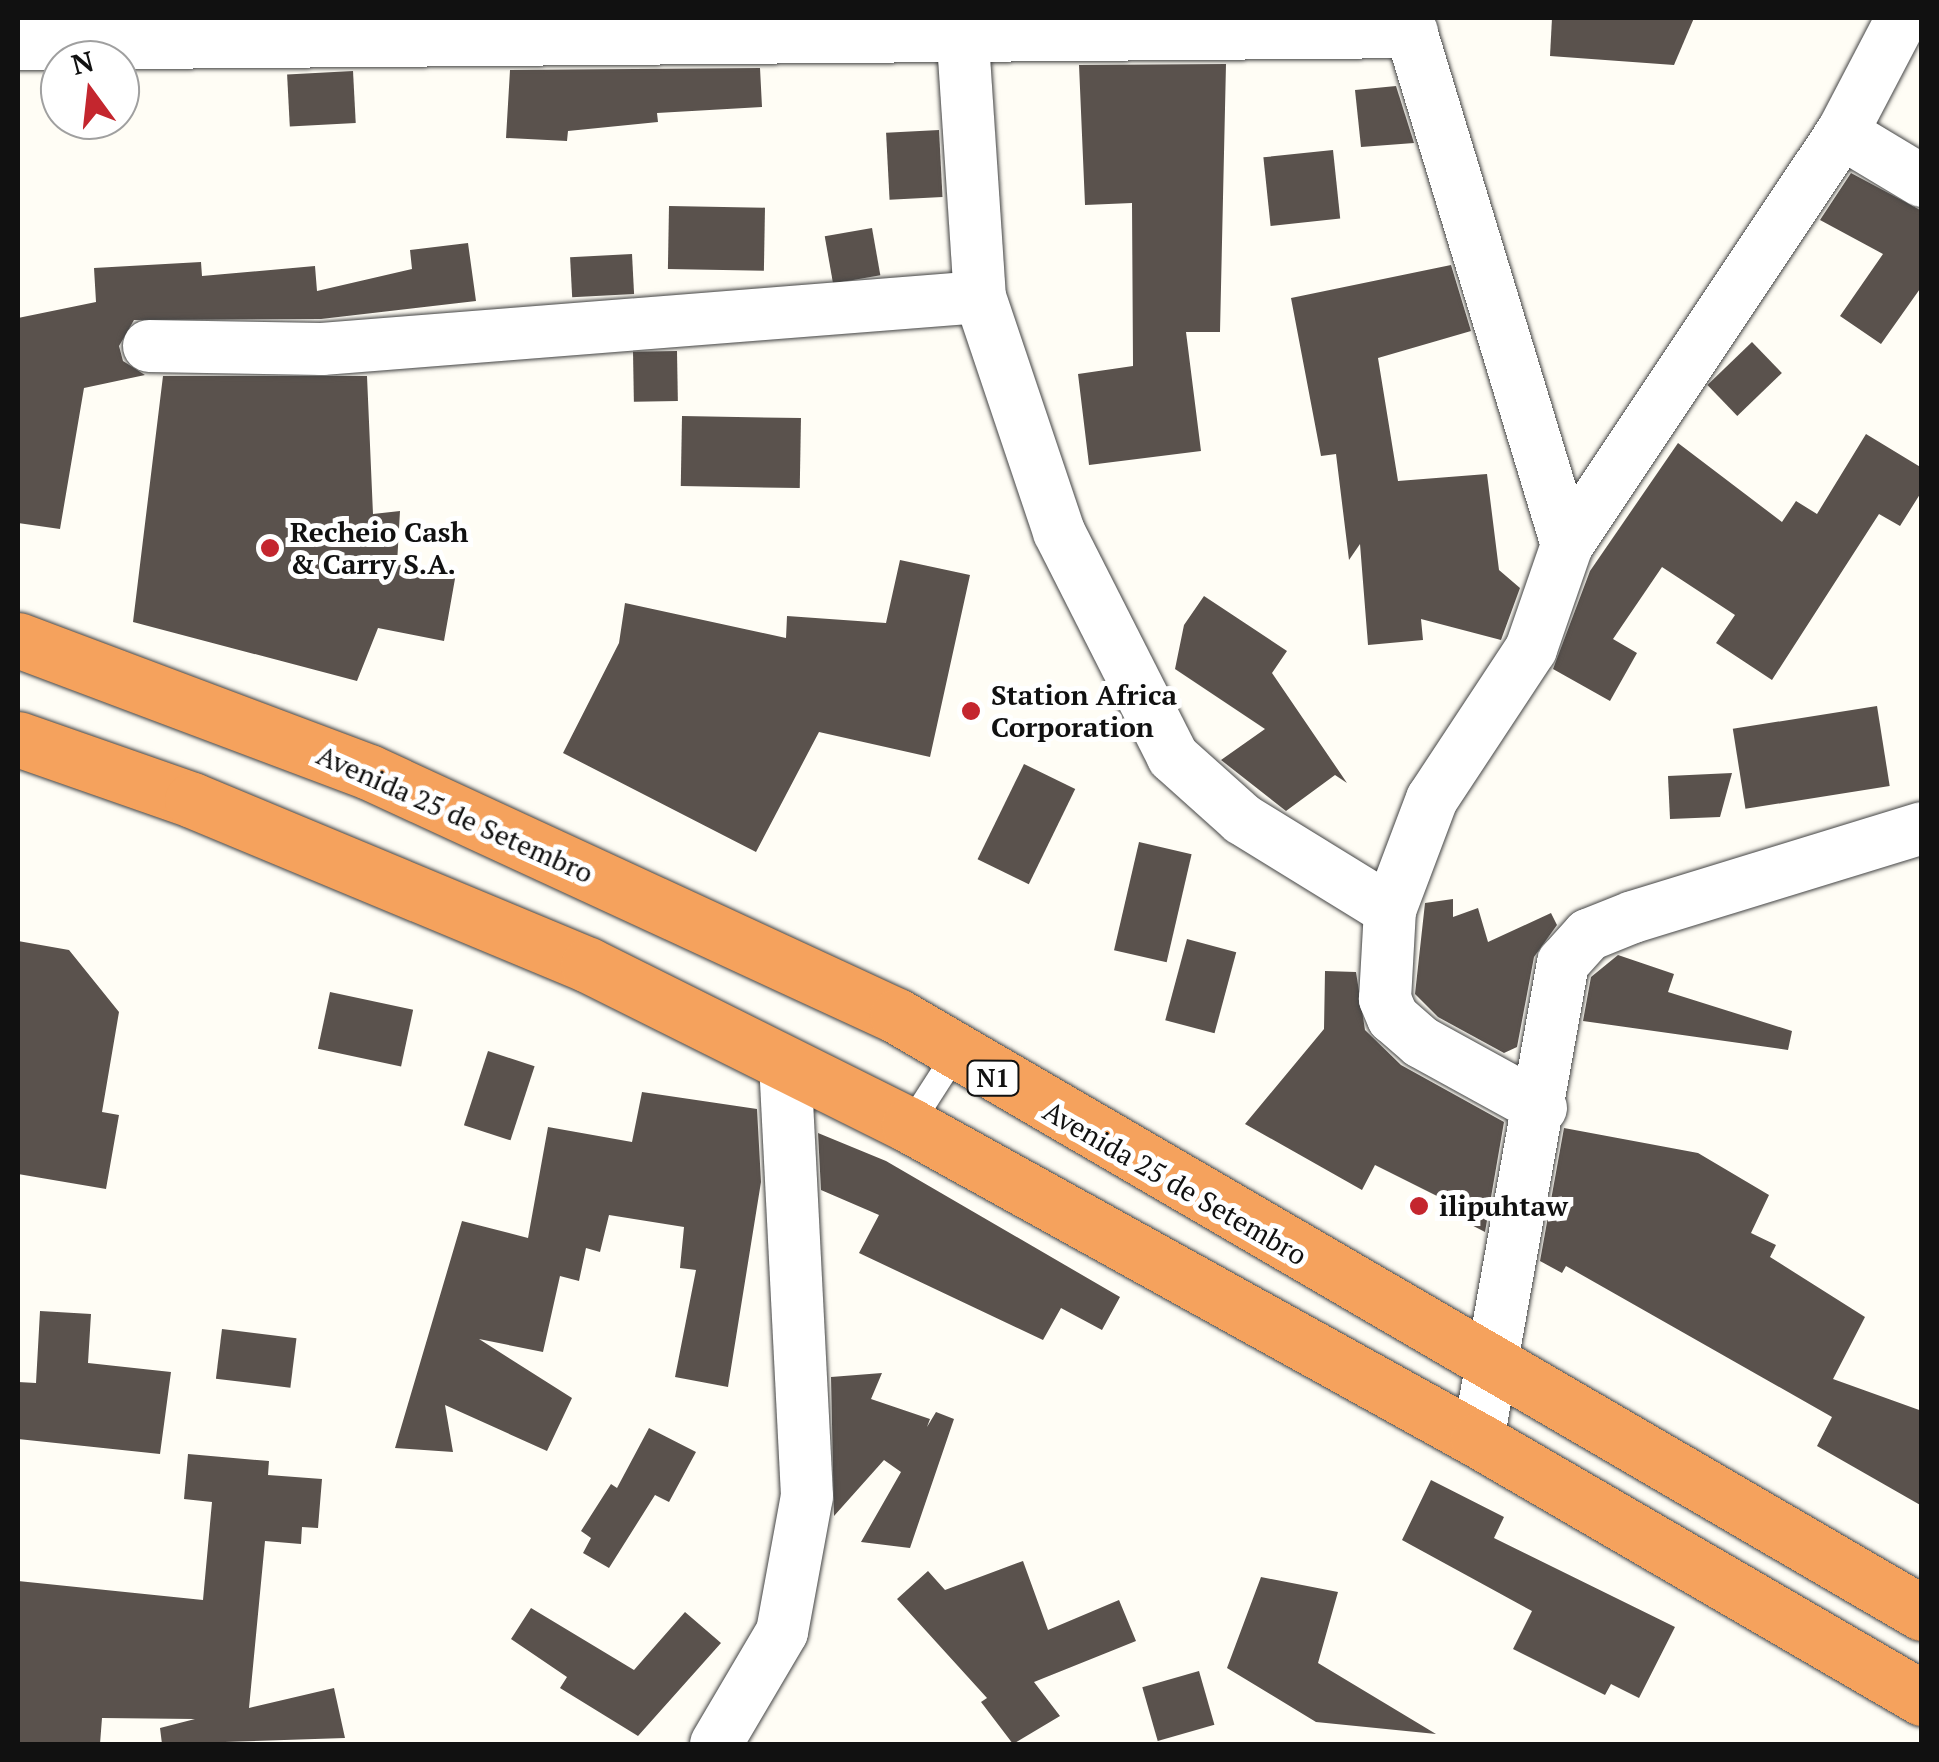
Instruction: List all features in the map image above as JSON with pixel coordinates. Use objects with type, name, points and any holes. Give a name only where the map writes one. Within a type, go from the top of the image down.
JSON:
[{"type":"highway","name":"Avenida 25 de Setembro","points":[[18,640],[369,772],[897,1016],[954,1055],[1922,1613]]},
{"type":"highway","points":[[18,739],[192,800],[588,965],[784,1068],[908,1124],[1478,1440],[1922,1698]]},
{"type":"street","points":[[1541,1108],[1392,1018],[1385,1000],[1390,910],[1432,798],[1531,649],[1567,545],[1842,134],[1902,18]]},
{"type":"street","points":[[18,44],[963,42],[1410,25],[1567,545]]},
{"type":"street","points":[[963,42],[980,297],[1028,459],[1174,757],[1242,820],[1390,910]]},
{"type":"street","points":[[1842,134],[1922,181]]},
{"type":"street","points":[[150,346],[322,349],[980,297]]},
{"type":"street","points":[[1478,1440],[1489,1365],[1541,1108],[1563,963],[1588,935],[1922,828]]},
{"type":"street","points":[[716,1744],[782,1632],[806,1496],[784,1068]]},
{"type":"lane","points":[[908,1124],[954,1055]]},
{"type":"building","points":[[1552,18],[1694,18],[1674,65],[1550,56]]},
{"type":"building","points":[[1226,64],[1220,332],[1186,332],[1201,451],[1089,465],[1078,374],[1133,366],[1132,203],[1085,205],[1079,65]]},
{"type":"building","points":[[760,68],[762,107],[657,113],[658,122],[568,131],[567,141],[506,138],[510,70]]},
{"type":"building","points":[[353,71],[356,123],[290,126],[287,74]]},
{"type":"building","points":[[1396,86],[1414,143],[1361,147],[1355,90]]},
{"type":"building","points":[[939,130],[943,197],[890,200],[886,133]]},
{"type":"building","points":[[1333,150],[1340,219],[1271,226],[1263,157]]},
{"type":"building","points":[[1851,173],[1922,211],[1922,286],[1881,344],[1840,316],[1883,254],[1820,220]]},
{"type":"building","points":[[669,206],[765,208],[764,271],[668,269]]},
{"type":"building","points":[[872,228],[880,275],[833,284],[825,236]]},
{"type":"building","points":[[468,243],[476,301],[321,319],[134,320],[119,346],[123,361],[145,375],[84,388],[60,529],[18,523],[18,318],[96,302],[94,268],[201,262],[202,276],[315,266],[317,291],[412,269],[410,250]]},
{"type":"building","points":[[632,254],[634,294],[572,297],[570,257]]},
{"type":"building","points":[[1451,265],[1471,331],[1378,358],[1398,481],[1487,474],[1499,570],[1520,588],[1501,640],[1421,619],[1423,640],[1368,645],[1360,544],[1349,560],[1336,454],[1321,456],[1291,298]]},
{"type":"building","points":[[1752,342],[1782,373],[1737,416],[1707,385]]},
{"type":"building","points":[[677,351],[678,401],[634,402],[633,352]]},
{"type":"building","name":"Recheio Cash & Carry S.A.","points":[[163,376],[367,376],[373,514],[400,511],[397,564],[456,573],[444,641],[378,628],[357,681],[133,622]]},
{"type":"building","points":[[682,416],[801,418],[800,488],[681,486]]},
{"type":"building","points":[[1866,434],[1922,468],[1922,491],[1900,526],[1879,514],[1772,680],[1716,643],[1735,615],[1662,567],[1613,639],[1637,653],[1610,701],[1553,669],[1590,571],[1678,443],[1782,522],[1796,501],[1817,514]]},
{"type":"building","points":[[900,560],[970,575],[930,757],[819,732],[756,852],[563,753],[619,643],[625,603],[786,638],[787,616],[886,623]]},
{"type":"building","points":[[1204,596],[1287,651],[1272,673],[1347,783],[1335,775],[1286,811],[1221,760],[1265,729],[1175,669],[1184,625]]},
{"type":"building","points":[[1877,706],[1890,786],[1745,809],[1733,729]]},
{"type":"building","points":[[1024,764],[1075,789],[1029,884],[978,859]]},
{"type":"building","points":[[1732,773],[1720,817],[1670,819],[1668,776]]},
{"type":"building","points":[[1139,842],[1192,854],[1167,962],[1114,950]]},
{"type":"building","points":[[1453,899],[1453,917],[1478,908],[1488,942],[1551,913],[1557,925],[1534,957],[1517,1047],[1504,1053],[1438,1017],[1415,994],[1425,903]]},
{"type":"building","points":[[1187,939],[1236,952],[1215,1033],[1165,1020]]},
{"type":"building","points":[[18,941],[69,950],[119,1012],[102,1112],[119,1115],[106,1189],[18,1174]]},
{"type":"building","points":[[1618,955],[1674,974],[1668,992],[1792,1031],[1788,1050],[1583,1021],[1591,977]]},
{"type":"building","points":[[1325,971],[1356,972],[1365,1030],[1401,1065],[1504,1122],[1485,1232],[1452,1215],[1457,1206],[1375,1165],[1362,1190],[1245,1124],[1324,1029]]},
{"type":"building","points":[[330,992],[413,1010],[401,1066],[318,1049]]},
{"type":"building","points":[[488,1051],[535,1066],[510,1140],[464,1125]]},
{"type":"building","points":[[642,1092],[757,1109],[761,1182],[728,1387],[675,1377],[696,1270],[680,1268],[684,1227],[609,1215],[600,1252],[586,1248],[579,1281],[560,1276],[543,1352],[479,1339],[572,1398],[547,1451],[445,1405],[453,1452],[395,1448],[462,1221],[528,1238],[548,1127],[632,1142]]},
{"type":"building","points":[[1564,1128],[1698,1153],[1769,1195],[1751,1233],[1776,1245],[1770,1257],[1865,1317],[1833,1379],[1922,1411],[1922,1506],[1817,1446],[1832,1417],[1566,1266],[1562,1273],[1540,1261]]},
{"type":"building","points":[[818,1133],[886,1161],[1120,1297],[1102,1330],[1061,1308],[1043,1340],[859,1253],[879,1215],[821,1190]]},
{"type":"building","points":[[40,1311],[91,1314],[88,1363],[171,1372],[160,1454],[18,1439],[18,1382],[36,1383]]},
{"type":"building","points":[[222,1329],[296,1338],[290,1388],[216,1379]]},
{"type":"building","points":[[882,1373],[871,1399],[930,1419],[927,1427],[936,1412],[954,1419],[910,1548],[861,1542],[901,1472],[884,1460],[834,1516],[831,1377]]},
{"type":"building","points":[[649,1428],[696,1452],[669,1502],[655,1495],[609,1568],[583,1553],[591,1538],[581,1531],[611,1484],[617,1488]]},
{"type":"building","points":[[188,1454],[269,1461],[268,1475],[322,1479],[318,1528],[302,1527],[301,1544],[265,1541],[249,1708],[334,1688],[345,1738],[162,1744],[160,1728],[195,1719],[102,1718],[100,1744],[20,1744],[18,1581],[203,1600],[212,1502],[184,1499]]},
{"type":"building","points":[[1431,1480],[1504,1517],[1494,1538],[1675,1627],[1639,1698],[1611,1684],[1605,1695],[1513,1649],[1532,1611],[1402,1540]]},
{"type":"building","points":[[1023,1561],[1048,1630],[1119,1600],[1136,1641],[1034,1682],[1060,1716],[1013,1744],[981,1702],[987,1698],[897,1599],[928,1571],[945,1590]]},
{"type":"building","points":[[1261,1577],[1338,1592],[1318,1663],[1436,1734],[1316,1722],[1227,1668]]},
{"type":"building","points":[[531,1608],[634,1670],[685,1612],[721,1643],[638,1736],[560,1688],[567,1677],[511,1639]]},
{"type":"building","points":[[1199,1671],[1214,1725],[1158,1741],[1142,1687]]},
{"type":"place","name":"Recheio Cash & Carry S.A.","points":[[270,548]]},
{"type":"place","name":"Station Africa Corporation","points":[[971,711]]},
{"type":"place","name":"ilipuhtaw","points":[[1419,1206]]}]
